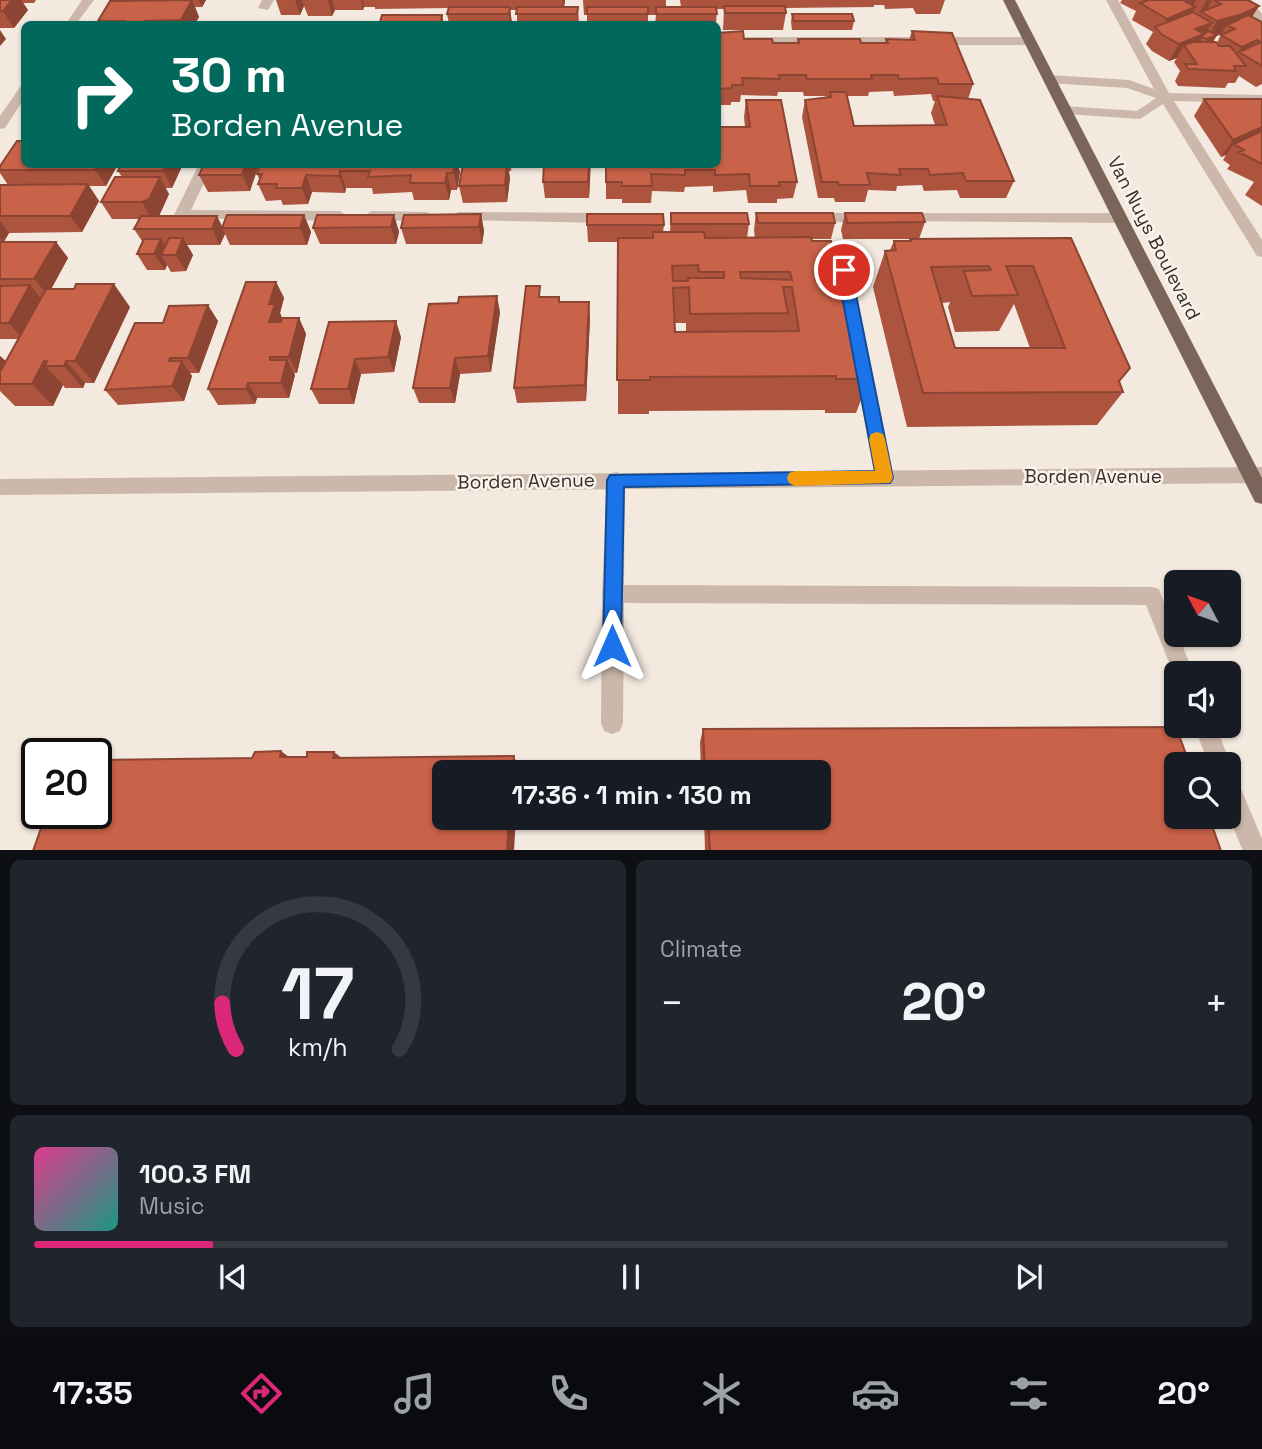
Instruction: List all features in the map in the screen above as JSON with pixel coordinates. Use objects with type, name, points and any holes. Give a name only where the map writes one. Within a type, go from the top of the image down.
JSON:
[{"type":"main road","name":"Van Nuys Boulevard","points":[[1009,0],[1120,218],[1257,475],[1262,496]]},
{"type":"street","points":[[73,21],[88,0]]},
{"type":"street","points":[[1112,0],[1165,97],[1262,252]]},
{"type":"street","points":[[1245,0],[1262,21]]},
{"type":"street","points":[[721,41],[1030,41]]},
{"type":"street","points":[[1049,79],[1129,84],[1165,97],[1262,99]]},
{"type":"street","points":[[0,125],[21,94]]},
{"type":"street","points":[[1065,110],[1140,115],[1165,97]]},
{"type":"street","points":[[204,168],[181,215],[620,218]]},
{"type":"street","points":[[795,219],[1120,218]]},
{"type":"street","points":[[860,352],[884,478]]},
{"type":"street","name":"Borden Avenue","points":[[0,487],[1257,475]]},
{"type":"street","points":[[612,723],[612,594],[616,480]]},
{"type":"street","points":[[612,594],[1152,596],[1179,661]]},
{"type":"street","points":[[1241,816],[1255,850]]},
{"type":"building","points":[[0,0],[12,0],[0,11]]},
{"type":"building","points":[[192,0],[181,20],[98,21],[110,1]]},
{"type":"building","points":[[1149,0],[1193,0],[1186,2],[1195,7],[1167,19],[1140,3]]},
{"type":"building","points":[[1214,0],[1248,0],[1259,6],[1243,14],[1217,21],[1201,12],[1221,4]]},
{"type":"building","points":[[724,6],[785,6],[786,13],[725,13]]},
{"type":"building","points":[[449,7],[510,7],[509,14],[447,14]]},
{"type":"building","points":[[517,7],[578,7],[577,14],[516,14]]},
{"type":"building","points":[[587,7],[648,7],[648,14],[587,14]]},
{"type":"building","points":[[656,7],[716,7],[717,14],[656,14]]},
{"type":"building","points":[[1193,12],[1212,23],[1195,29],[1204,34],[1179,44],[1161,34],[1155,27]]},
{"type":"building","points":[[792,14],[852,14],[854,21],[794,21]]},
{"type":"building","points":[[382,15],[442,15],[441,21],[380,21]]},
{"type":"building","points":[[1248,15],[1262,22],[1262,66],[1239,52],[1261,42],[1257,40],[1242,47],[1221,35],[1235,29],[1227,25]]},
{"type":"building","points":[[743,31],[744,39],[772,39],[773,43],[799,43],[798,39],[860,39],[861,43],[888,43],[886,39],[915,40],[912,31],[952,33],[973,84],[939,84],[937,78],[899,79],[898,75],[871,75],[872,79],[807,79],[806,75],[779,75],[780,79],[742,78],[743,85],[721,89],[721,33]]},
{"type":"building","points":[[1209,31],[1217,35],[1207,39],[1202,37],[1203,34]]},
{"type":"building","points":[[1193,42],[1216,42],[1219,46],[1230,46],[1246,66],[1234,66],[1236,71],[1188,69],[1185,64],[1197,64],[1184,45]]},
{"type":"building","points":[[830,92],[846,92],[854,126],[947,125],[937,96],[980,100],[1014,181],[966,181],[963,173],[930,175],[928,169],[899,169],[901,175],[867,173],[870,185],[822,182],[805,100],[831,97]]},
{"type":"building","points":[[1204,99],[1262,99],[1262,127],[1233,140]]},
{"type":"building","points":[[746,100],[781,100],[797,182],[779,182],[780,186],[750,186],[749,174],[715,175],[715,170],[685,170],[685,175],[651,174],[652,186],[622,186],[622,182],[606,182],[606,168],[721,168],[721,127],[750,127]]},
{"type":"building","points":[[1262,131],[1262,164],[1239,152],[1244,150],[1234,144]]},
{"type":"building","points":[[17,141],[21,141],[21,168],[96,168],[0,170]]},
{"type":"building","points":[[119,168],[164,168],[163,171],[118,171]]},
{"type":"building","points":[[202,168],[245,168],[242,175],[199,175]]},
{"type":"building","points":[[259,168],[454,168],[453,173],[447,173],[445,183],[410,183],[411,175],[368,177],[370,171],[340,171],[339,176],[306,175],[302,188],[276,188],[277,184],[258,184],[262,174],[257,174]]},
{"type":"building","points":[[462,168],[507,168],[505,185],[459,186]]},
{"type":"building","points":[[544,168],[589,168],[588,182],[543,182]]},
{"type":"building","points":[[115,177],[160,177],[149,199],[142,202],[101,202]]},
{"type":"building","points":[[88,184],[70,216],[0,216],[0,185]]},
{"type":"building","points":[[671,213],[747,213],[749,224],[671,224]]},
{"type":"building","points":[[756,213],[833,213],[835,223],[758,223]]},
{"type":"building","points":[[845,213],[922,213],[925,222],[847,223]]},
{"type":"building","points":[[481,214],[479,227],[401,228],[404,215]]},
{"type":"building","points":[[587,214],[663,214],[664,225],[587,225]]},
{"type":"building","points":[[227,215],[304,215],[300,228],[222,228]]},
{"type":"building","points":[[317,215],[394,215],[391,227],[313,228]]},
{"type":"building","points":[[141,216],[217,216],[212,229],[134,229]]},
{"type":"building","points":[[653,232],[704,232],[705,238],[811,237],[812,241],[831,241],[834,254],[842,254],[869,379],[836,379],[836,376],[650,377],[650,380],[617,380],[618,238],[653,238]],"holes":[[[698,265],[699,272],[724,272],[724,278],[688,278],[688,281],[673,281],[672,266]],[[740,272],[790,272],[792,280],[741,278]],[[689,287],[690,314],[788,313],[783,287],[792,287],[799,331],[675,332],[673,288]]]},
{"type":"building","points":[[169,238],[183,238],[176,255],[161,255]]},
{"type":"building","points":[[1071,238],[1130,368],[1119,381],[1123,392],[923,393],[885,251],[896,250],[894,241],[911,241],[910,239]],"holes":[[[989,266],[991,270],[964,271],[972,296],[1018,295],[1006,266],[1033,266],[1065,348],[955,348],[931,267]]]},
{"type":"building","points":[[144,239],[161,239],[154,254],[137,254]]},
{"type":"building","points":[[0,242],[56,242],[34,279],[0,279]]},
{"type":"building","points":[[246,282],[276,282],[269,304],[275,304],[269,322],[281,322],[282,318],[299,318],[289,357],[270,357],[270,360],[287,360],[281,383],[248,383],[246,389],[208,389]]},
{"type":"building","points":[[76,284],[114,284],[75,361],[66,361],[64,366],[45,366],[47,361],[44,361],[32,384],[0,384],[0,372],[46,289],[74,289]]},
{"type":"building","points":[[30,285],[9,323],[0,323],[0,286]]},
{"type":"building","points":[[526,286],[540,286],[539,297],[559,297],[559,302],[589,302],[585,385],[514,388]]},
{"type":"building","points":[[497,296],[488,356],[455,358],[450,388],[413,388],[429,304],[458,303],[459,297]]},
{"type":"building","points":[[208,305],[188,358],[170,358],[169,361],[182,361],[172,386],[105,390],[135,323],[163,323],[169,306]]},
{"type":"building","points":[[396,321],[388,357],[355,359],[348,389],[311,389],[329,322]]},
{"type":"building","points":[[1164,727],[1164,738],[1180,738],[1185,752],[1164,752],[1164,829],[1213,829],[1221,850],[710,850],[709,830],[831,830],[831,760],[704,760],[703,729]]},
{"type":"building","points":[[281,751],[280,757],[307,757],[307,752],[334,752],[333,758],[514,756],[514,760],[432,760],[432,830],[508,830],[507,850],[33,850],[41,829],[112,829],[112,760],[252,758],[255,752]]},
{"type":"slow traffic","points":[[795,478],[884,478],[877,439]]},
{"type":"route","points":[[612,646],[616,480],[884,478],[844,270]]}]
